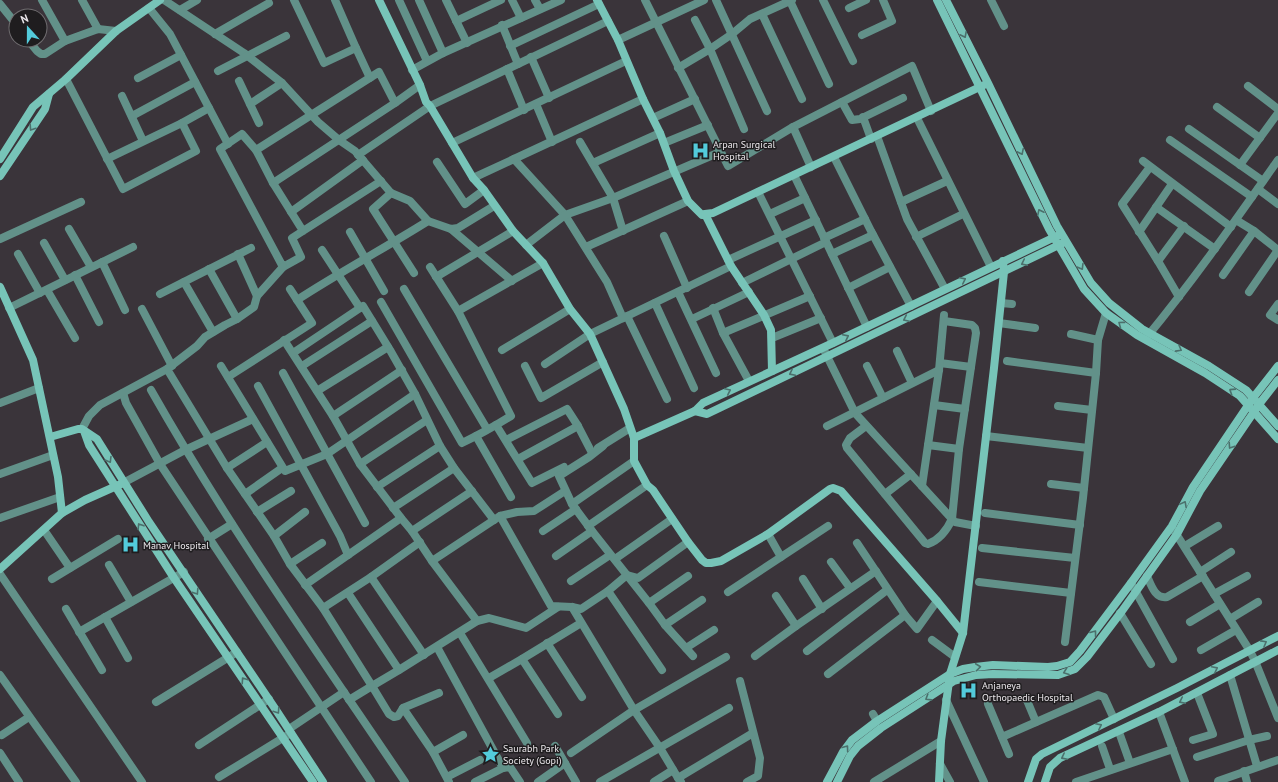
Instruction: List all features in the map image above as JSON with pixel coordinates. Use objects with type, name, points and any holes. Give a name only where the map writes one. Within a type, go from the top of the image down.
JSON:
[{"type":"street","points":[[42,0],[65,41]]},
{"type":"street","points":[[82,0],[98,29]]},
{"type":"street","points":[[0,159],[33,108],[116,31],[160,0]]},
{"type":"street","points":[[164,0],[248,56],[282,83],[312,115],[360,158],[390,193],[410,201],[428,221],[451,229],[512,281]]},
{"type":"street","points":[[180,10],[197,0]]},
{"type":"street","points":[[294,0],[324,63],[356,48]]},
{"type":"street","points":[[335,0],[370,78]]},
{"type":"street","points":[[379,0],[420,85],[426,102],[430,106],[473,178],[484,190],[513,231],[543,263],[570,309],[590,334],[624,409],[634,438],[634,461],[647,485],[653,490],[702,560],[706,563],[716,563],[768,534],[830,489],[837,489],[841,491],[938,601],[963,633]]},
{"type":"street","points":[[399,0],[427,61]]},
{"type":"street","points":[[420,0],[444,53]]},
{"type":"street","points":[[446,0],[467,43]]},
{"type":"street","points":[[456,21],[501,0]]},
{"type":"street","points":[[512,0],[521,18]]},
{"type":"street","points":[[535,0],[540,10]]},
{"type":"street","points":[[412,70],[427,61],[502,25],[540,10],[560,0]]},
{"type":"street","points":[[645,0],[728,166],[793,127],[912,66],[931,111]]},
{"type":"street","points":[[618,40],[704,0]]},
{"type":"street","points":[[716,0],[767,111]]},
{"type":"street","points":[[823,0],[853,61]]},
{"type":"street","points":[[849,8],[866,0]]},
{"type":"street","points":[[862,35],[892,21],[883,0]]},
{"type":"street","points":[[937,0],[984,85]]},
{"type":"street","points":[[946,0],[984,85],[1057,235],[1091,283],[1109,303],[1135,324],[1209,366],[1246,390],[1278,426]]},
{"type":"street","points":[[991,0],[1004,26]]},
{"type":"street","points":[[678,68],[710,49],[750,19],[791,1],[829,84]]},
{"type":"street","points":[[510,46],[598,2],[618,40],[643,99],[660,133],[674,171],[688,201],[702,215],[713,213],[917,118],[984,85]]},
{"type":"street","points":[[215,34],[269,3]]},
{"type":"street","points":[[0,4],[8,14]]},
{"type":"street","points":[[150,8],[170,34],[228,144]]},
{"type":"street","points":[[762,14],[802,99]]},
{"type":"street","points":[[695,20],[710,49],[744,129]]},
{"type":"street","points":[[291,212],[430,106],[608,21]]},
{"type":"street","points":[[502,25],[518,64]]},
{"type":"street","points":[[35,48],[41,54],[45,54],[65,41],[98,29],[116,31]]},
{"type":"street","points":[[218,71],[286,36]]},
{"type":"street","points":[[138,78],[182,55]]},
{"type":"street","points":[[532,57],[550,98]]},
{"type":"street","points":[[452,143],[626,61]]},
{"type":"street","points":[[507,69],[524,110]]},
{"type":"street","points":[[256,150],[379,72],[395,103]]},
{"type":"street","points":[[66,79],[122,189],[196,151],[182,123]]},
{"type":"street","points":[[239,81],[259,123]]},
{"type":"street","points":[[132,116],[195,82]]},
{"type":"street","points":[[250,104],[282,83]]},
{"type":"street","points":[[273,183],[420,85]]},
{"type":"street","points":[[1248,86],[1278,109]]},
{"type":"street","points":[[0,176],[45,109],[49,93]]},
{"type":"street","points":[[122,96],[143,141]]},
{"type":"street","points":[[842,102],[852,120],[863,117],[904,98]]},
{"type":"street","points":[[473,178],[643,99]]},
{"type":"street","points":[[653,118],[695,99]]},
{"type":"street","points":[[536,104],[552,142]]},
{"type":"street","points":[[1217,107],[1260,138]]},
{"type":"street","points":[[107,158],[182,123],[209,108]]},
{"type":"street","points":[[1240,166],[1278,113]]},
{"type":"street","points":[[863,117],[874,138],[907,219],[945,289]]},
{"type":"street","points":[[917,118],[963,214],[991,267]]},
{"type":"street","points":[[664,143],[708,125]]},
{"type":"street","points":[[793,127],[811,167]]},
{"type":"street","points":[[1189,129],[1240,166],[1261,185],[1278,204]]},
{"type":"street","points":[[592,163],[660,133]]},
{"type":"street","points":[[283,267],[220,149],[242,134],[256,150],[273,183],[302,231]]},
{"type":"street","points":[[1170,140],[1252,197]]},
{"type":"street","points":[[580,142],[613,198],[623,231]]},
{"type":"street","points":[[526,245],[565,215],[613,198],[720,152]]},
{"type":"street","points":[[834,157],[911,306]]},
{"type":"street","points":[[514,159],[565,215],[607,282],[667,399]]},
{"type":"street","points":[[1144,340],[1215,249],[1278,160]]},
{"type":"street","points":[[1143,161],[1230,227]]},
{"type":"street","points":[[436,162],[464,204],[484,190]]},
{"type":"street","points":[[1150,167],[1122,204],[1179,297]]},
{"type":"street","points":[[794,175],[866,327]]},
{"type":"street","points":[[323,782],[184,572],[89,445],[83,430],[89,416],[96,408],[169,367],[213,332],[237,319],[254,307],[258,296],[283,267],[301,257],[292,238],[381,181]]},
{"type":"street","points":[[901,202],[947,181]]},
{"type":"street","points":[[1139,232],[1172,184]]},
{"type":"street","points":[[758,192],[833,343]]},
{"type":"street","points":[[390,193],[373,209],[414,273]]},
{"type":"street","points":[[770,214],[805,198]]},
{"type":"street","points":[[586,248],[688,201]]},
{"type":"street","points":[[0,238],[81,202]]},
{"type":"street","points":[[451,229],[458,228],[494,206]]},
{"type":"street","points":[[1156,207],[1215,249]]},
{"type":"street","points":[[705,214],[729,263],[764,315],[771,330],[772,371]]},
{"type":"street","points":[[916,237],[963,214]]},
{"type":"street","points":[[742,283],[791,259],[865,219]]},
{"type":"street","points":[[545,364],[590,334],[687,288],[729,263],[780,236],[816,220]]},
{"type":"street","points":[[1236,220],[1254,231],[1278,250],[1249,292]]},
{"type":"street","points":[[297,300],[428,221]]},
{"type":"street","points":[[1158,261],[1184,226]]},
{"type":"street","points":[[69,229],[92,267]]},
{"type":"street","points":[[436,277],[513,231]]},
{"type":"street","points":[[1223,276],[1254,231]]},
{"type":"street","points":[[350,232],[384,291]]},
{"type":"street","points":[[832,254],[873,235]]},
{"type":"street","points":[[634,438],[695,411],[703,403],[823,348],[1057,235]]},
{"type":"street","points":[[664,236],[687,288]]},
{"type":"street","points":[[44,243],[65,280]]},
{"type":"street","points":[[695,411],[707,414],[1063,244]]},
{"type":"street","points":[[1063,244],[1084,289],[1106,312],[1144,340],[1205,373],[1240,396],[1278,439]]},
{"type":"street","points":[[9,308],[133,247]]},
{"type":"street","points":[[160,294],[251,248]]},
{"type":"street","points":[[322,250],[360,308]]},
{"type":"street","points":[[18,254],[75,338]]},
{"type":"street","points":[[238,254],[258,296]]},
{"type":"street","points":[[937,781],[950,674],[963,633],[999,323],[1004,272],[1003,261]]},
{"type":"street","points":[[102,262],[125,310]]},
{"type":"street","points":[[458,311],[543,263]]},
{"type":"street","points":[[381,302],[462,443],[511,416],[458,311],[430,267]]},
{"type":"street","points":[[848,288],[890,267]]},
{"type":"street","points":[[209,269],[237,319]]},
{"type":"street","points":[[75,275],[99,322]]},
{"type":"street","points":[[184,282],[213,332]]},
{"type":"street","points":[[0,287],[33,360],[58,477],[62,513]]},
{"type":"street","points":[[228,377],[312,323],[290,289]]},
{"type":"street","points":[[404,289],[487,429]]},
{"type":"street","points":[[678,292],[692,319],[716,373]]},
{"type":"street","points":[[692,319],[749,292]]},
{"type":"street","points":[[723,333],[810,296]]},
{"type":"street","points":[[1001,302],[1012,304]]},
{"type":"street","points":[[655,303],[694,388]]},
{"type":"street","points":[[1278,304],[1270,315],[1278,320]]},
{"type":"street","points":[[293,353],[363,306],[402,370],[440,446],[454,468],[472,491],[498,518],[551,606],[581,609],[608,591],[627,575]]},
{"type":"street","points":[[713,308],[723,333],[749,382]]},
{"type":"street","points":[[142,309],[169,367],[209,439],[274,536],[290,564],[323,608],[391,716],[398,716],[403,708],[439,693]]},
{"type":"street","points":[[502,350],[570,309]]},
{"type":"street","points":[[1065,642],[1080,525],[1096,373],[1098,340],[1106,312]]},
{"type":"street","points":[[772,338],[821,318]]},
{"type":"street","points":[[866,426],[850,438],[846,445],[925,543],[928,544],[941,536],[952,519],[959,449],[976,328],[972,325],[944,318],[939,367],[922,486]]},
{"type":"street","points":[[302,366],[372,321]]},
{"type":"street","points":[[999,323],[1035,328]]},
{"type":"street","points":[[1071,334],[1098,340]]},
{"type":"street","points":[[284,340],[302,366],[360,464],[400,518],[412,531],[432,561],[477,621]]},
{"type":"street","points":[[317,391],[388,347]]},
{"type":"street","points":[[823,348],[855,413],[866,426],[955,522],[976,526]]},
{"type":"street","points":[[897,351],[912,384]]},
{"type":"street","points":[[525,366],[541,398],[603,362]]},
{"type":"street","points":[[1007,362],[1096,373]]},
{"type":"street","points":[[221,366],[285,471],[327,454],[415,394]]},
{"type":"street","points":[[867,366],[883,398]]},
{"type":"street","points":[[833,780],[843,752],[852,740],[875,718],[950,674],[963,669],[993,665],[1048,667],[1070,662],[1131,583],[1172,526],[1193,486],[1248,405],[1278,366]]},
{"type":"street","points":[[827,426],[912,384],[939,367],[971,367]]},
{"type":"street","points":[[332,416],[402,370]]},
{"type":"street","points":[[283,373],[366,523]]},
{"type":"street","points":[[833,780],[858,746],[881,728],[949,685],[966,677],[993,674],[1048,676],[1066,673],[1075,669],[1087,657],[1177,534],[1200,491],[1254,412],[1278,380]]},
{"type":"street","points":[[258,386],[340,536],[348,555]]},
{"type":"street","points":[[0,403],[40,388]]},
{"type":"street","points":[[151,390],[185,450],[232,524],[405,782]]},
{"type":"street","points":[[123,393],[126,404],[160,464],[371,782]]},
{"type":"street","points":[[934,405],[965,409]]},
{"type":"street","points":[[1058,406],[1092,410]]},
{"type":"street","points":[[506,440],[567,409],[591,451]]},
{"type":"street","points":[[0,569],[62,513],[85,500],[120,485],[185,450],[253,419]]},
{"type":"street","points":[[360,464],[427,420]]},
{"type":"street","points":[[496,425],[532,483],[558,474],[589,457],[630,428]]},
{"type":"street","points":[[518,459],[578,426]]},
{"type":"street","points":[[50,437],[73,430],[83,430]]},
{"type":"street","points":[[476,436],[511,498]]},
{"type":"street","points":[[986,436],[1088,448]]},
{"type":"street","points":[[227,468],[267,442]]},
{"type":"street","points":[[377,487],[440,446]]},
{"type":"street","points":[[558,474],[591,451],[603,446]]},
{"type":"street","points":[[928,446],[959,449]]},
{"type":"street","points":[[0,474],[53,455]]},
{"type":"street","points":[[543,531],[634,461]]},
{"type":"street","points":[[245,494],[282,468]]},
{"type":"street","points":[[393,508],[454,468]]},
{"type":"street","points":[[558,474],[574,507],[590,529],[650,603],[665,625],[693,656]]},
{"type":"street","points":[[885,494],[911,474]]},
{"type":"street","points":[[1051,484],[1084,488]]},
{"type":"street","points":[[120,485],[141,527],[174,578],[313,782]]},
{"type":"street","points":[[556,556],[647,485]]},
{"type":"street","points":[[257,512],[291,491]]},
{"type":"street","points":[[412,531],[472,491]]},
{"type":"street","points":[[432,561],[498,518],[516,512],[534,511],[565,491]]},
{"type":"street","points":[[0,518],[60,497]]},
{"type":"street","points":[[274,536],[305,512]]},
{"type":"street","points":[[985,513],[1080,525]]},
{"type":"street","points":[[305,585],[400,518]]},
{"type":"street","points":[[571,582],[672,519]]},
{"type":"street","points":[[208,538],[232,524]]},
{"type":"street","points":[[728,592],[828,526]]},
{"type":"street","points":[[1172,526],[1250,651],[1278,718]]},
{"type":"street","points":[[1185,546],[1218,526]]},
{"type":"street","points":[[44,530],[70,568]]},
{"type":"street","points":[[768,534],[781,557]]},
{"type":"street","points":[[52,579],[118,539]]},
{"type":"street","points":[[323,608],[371,578],[420,542]]},
{"type":"street","points":[[627,575],[638,578],[688,542]]},
{"type":"street","points":[[290,564],[322,543]]},
{"type":"street","points":[[857,543],[887,590],[917,629],[938,601]]},
{"type":"street","points":[[982,548],[1075,558]]},
{"type":"street","points":[[1147,576],[1158,596],[1162,598],[1167,597],[1202,574],[1231,552]]},
{"type":"street","points":[[831,562],[850,588]]},
{"type":"street","points":[[109,565],[131,602]]},
{"type":"street","points":[[755,656],[876,571]]},
{"type":"street","points":[[80,632],[184,572]]},
{"type":"street","points":[[0,574],[142,782]]},
{"type":"street","points":[[650,603],[688,576]]},
{"type":"street","points":[[1214,594],[1247,576]]},
{"type":"street","points":[[371,578],[424,655]]},
{"type":"street","points":[[803,579],[822,609]]},
{"type":"street","points":[[979,582],[1071,593]]},
{"type":"street","points":[[1131,583],[1173,659]]},
{"type":"street","points":[[807,651],[887,590]]},
{"type":"street","points":[[608,591],[662,670]]},
{"type":"street","points":[[348,593],[400,670]]},
{"type":"street","points":[[776,596],[796,626]]},
{"type":"street","points":[[665,625],[702,600]]},
{"type":"street","points":[[1230,619],[1258,602]]},
{"type":"street","points":[[1190,622],[1220,604]]},
{"type":"street","points":[[350,700],[460,633],[477,621],[489,618],[526,628],[558,607]]},
{"type":"street","points":[[572,607],[634,710],[660,748],[679,780],[753,733]]},
{"type":"street","points":[[66,609],[102,670]]},
{"type":"street","points":[[1120,613],[1151,664]]},
{"type":"street","points":[[828,674],[905,615]]},
{"type":"street","points":[[105,617],[128,658]]},
{"type":"street","points":[[488,678],[581,623]]},
{"type":"street","points":[[686,648],[714,630]]},
{"type":"street","points":[[1201,650],[1236,630]]},
{"type":"street","points":[[460,633],[527,743]]},
{"type":"street","points":[[1028,782],[1036,759],[1039,756],[1278,636]]},
{"type":"street","points":[[932,640],[956,657]]},
{"type":"street","points":[[547,643],[582,697]]},
{"type":"street","points":[[437,647],[503,768]]},
{"type":"street","points":[[1045,782],[1050,767],[1060,758],[1119,732],[1278,650]]},
{"type":"street","points":[[156,702],[237,652]]},
{"type":"street","points":[[571,753],[634,710],[726,657]]},
{"type":"street","points":[[522,659],[558,714]]},
{"type":"street","points":[[0,675],[76,782]]},
{"type":"street","points":[[1230,675],[1257,766]]},
{"type":"street","points":[[740,681],[760,762],[758,776],[747,782]]},
{"type":"street","points":[[219,777],[283,738],[290,731],[344,692]]},
{"type":"street","points":[[1193,740],[1213,734],[1197,693]]},
{"type":"street","points":[[1002,737],[1098,695],[1104,697],[1114,719]]},
{"type":"street","points":[[1026,698],[1036,722]]},
{"type":"street","points":[[199,745],[268,699]]},
{"type":"street","points":[[946,700],[984,782]]},
{"type":"street","points":[[988,704],[1009,754]]},
{"type":"street","points":[[1140,706],[1146,718]]},
{"type":"street","points":[[403,708],[432,752],[448,780],[480,760]]},
{"type":"street","points":[[600,782],[729,708]]},
{"type":"street","points":[[1159,712],[1185,782]]},
{"type":"street","points":[[1,735],[29,716]]},
{"type":"street","points":[[1119,732],[1130,763]]},
{"type":"street","points":[[432,752],[463,735]]},
{"type":"street","points":[[1197,758],[1249,740],[1267,736]]},
{"type":"street","points":[[874,782],[941,741]]},
{"type":"street","points":[[555,746],[576,782]]},
{"type":"street","points":[[1102,746],[1110,769]]},
{"type":"street","points":[[1076,782],[1110,769],[1173,749]]},
{"type":"street","points":[[0,753],[19,782]]},
{"type":"street","points":[[1218,782],[1257,766],[1278,760]]},
{"type":"street","points":[[538,782],[565,763]]},
{"type":"street","points":[[940,764],[950,782]]},
{"type":"street","points":[[479,781],[503,768],[510,767],[520,782]]},
{"type":"street","points":[[654,782],[673,770]]},
{"type":"street","points":[[1244,771],[1247,782]]},
{"type":"place","name":"Arpan Surgical Hospital","points":[[700,150]]},
{"type":"place","name":"Manav Hospital","points":[[130,545]]},
{"type":"place","name":"Anjaneya Orthopaedic Hospital","points":[[969,691]]},
{"type":"place","name":"Saurabh Park Society (Gopi)","points":[[490,754]]}]
